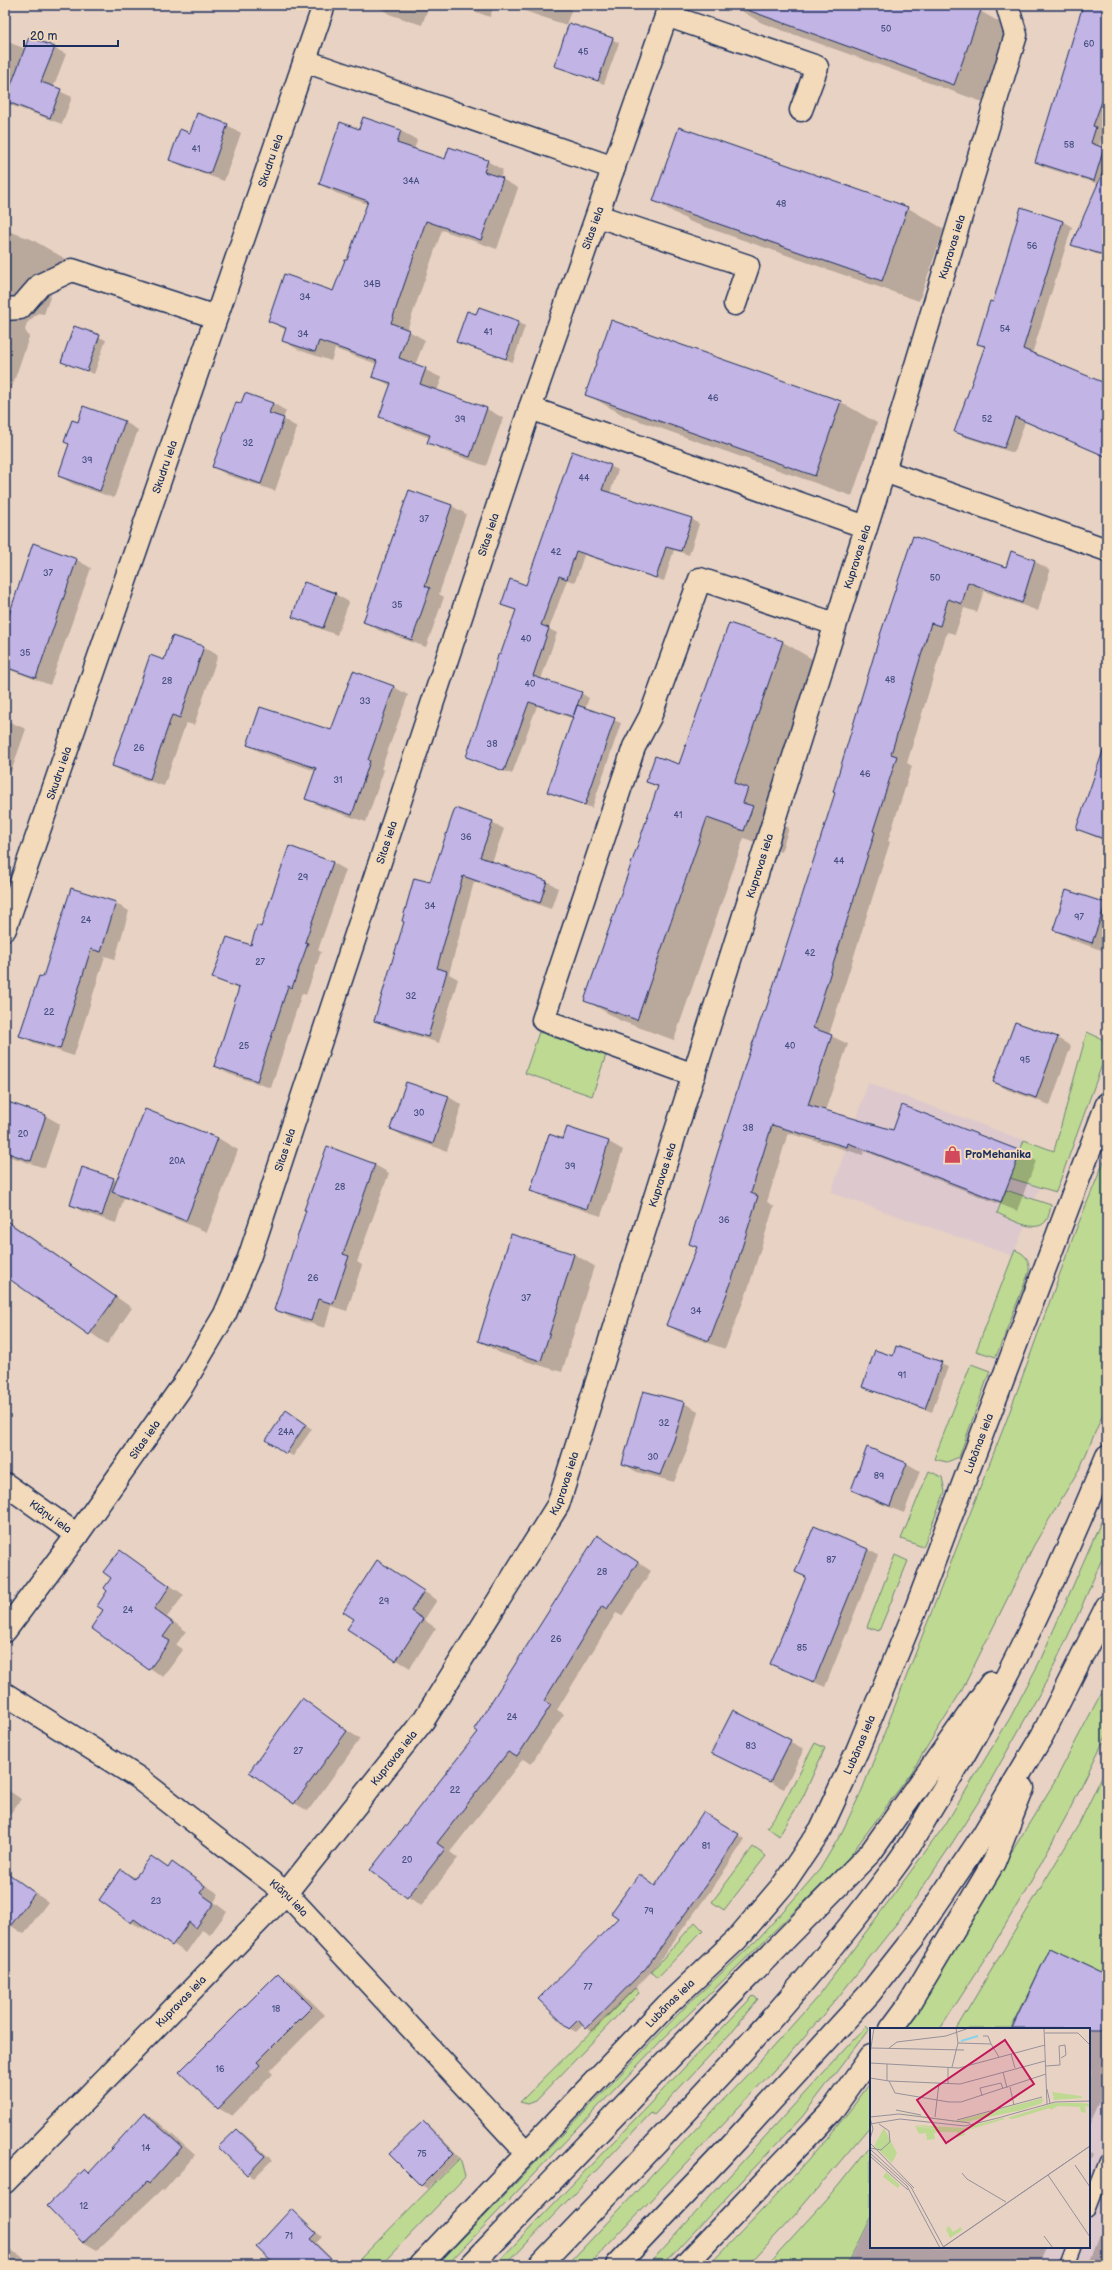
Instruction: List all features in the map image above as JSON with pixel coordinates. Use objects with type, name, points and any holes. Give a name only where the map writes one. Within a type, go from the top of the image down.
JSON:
[{"type":"main road","name":"Skudru iela","points":[[5,929],[324,5]]},
{"type":"main road","name":"Kupravas iela","points":[[5,2182],[286,1893],[423,1721],[558,1505],[884,471],[1016,35],[1007,5]]},
{"type":"main road","points":[[668,10],[816,67],[801,110]]},
{"type":"main road","name":"Sitas iela","points":[[5,1631],[77,1535],[183,1385],[225,1314],[249,1258],[530,408],[598,216],[668,10]]},
{"type":"main road","points":[[304,61],[614,168]]},
{"type":"main road","points":[[598,216],[748,266],[735,304]]},
{"type":"main road","points":[[5,309],[20,308],[40,285],[72,270],[216,317]]},
{"type":"main road","points":[[530,408],[866,527]]},
{"type":"main road","points":[[884,471],[1107,550]]},
{"type":"main road","points":[[694,1075],[543,1020],[634,747],[650,718],[700,579],[835,624]]},
{"type":"main road","name":"Lubānas iela","points":[[420,2265],[667,2005],[736,1940],[783,1884],[820,1829],[851,1765],[917,1606],[1107,1104]]},
{"type":"main road","points":[[540,2265],[702,2095],[777,2013],[831,1950],[898,1862],[962,1760],[1041,1611],[1107,1456]]},
{"type":"main road","name":"Klāņu iela","points":[[5,1484],[77,1535]]},
{"type":"main road","points":[[617,2265],[726,2151],[870,1993],[914,1937],[974,1848],[1042,1736],[1107,1606]]},
{"type":"main road","points":[[471,2265],[740,1985],[871,1852],[1041,1611]]},
{"type":"main road","name":"Klāņu iela","points":[[5,1694],[138,1777],[286,1893],[527,2153]]},
{"type":"main road","points":[[892,2028],[908,2006],[994,1862],[1042,1736]]},
{"type":"main road","points":[[685,2265],[831,2112],[870,2057]]},
{"type":"lane","points":[[1090,2205],[1107,2161]]},
{"type":"lane","points":[[1067,2265],[1074,2248]]},
{"type":"shaded area","points":[[868,1083],[1054,1151],[1013,1256],[831,1193]]},
{"type":"shaded area","points":[[1050,1948],[1107,1975],[1107,2265],[847,2265],[870,2218],[870,2248],[1090,2248],[1090,2028],[1011,2028]]},
{"type":"green space","points":[[539,1032],[606,1055],[592,1096],[525,1073]]},
{"type":"green space","points":[[1087,1032],[1102,1039],[1107,1051],[1056,1192],[1010,1178],[1024,1140],[1054,1151]]},
{"type":"green space","points":[[1107,1154],[1107,1404],[1081,1466],[1034,1545],[962,1690],[911,1773],[846,1861],[661,2041],[447,2265],[437,2265],[688,2004],[757,1940],[820,1869],[842,1832],[862,1790],[1007,1419],[1075,1232]]},
{"type":"green space","points":[[1006,1190],[1051,1205],[1046,1221],[1042,1225],[1029,1226],[997,1213]]},
{"type":"green space","points":[[1015,1250],[1025,1256],[1029,1264],[1029,1272],[996,1357],[976,1351]]},
{"type":"green space","points":[[971,1364],[990,1371],[959,1457],[947,1462],[934,1459]]},
{"type":"green space","points":[[929,1471],[942,1477],[945,1492],[923,1547],[901,1539]]},
{"type":"green space","points":[[1107,1508],[1107,1547],[1078,1615],[1046,1682],[979,1801],[908,1909],[835,2001],[791,2052],[589,2265],[567,2265],[762,2059],[820,1994],[945,1825],[1010,1718],[1040,1661]]},
{"type":"green space","points":[[895,1555],[908,1561],[879,1631],[867,1627]]},
{"type":"green space","points":[[1107,1682],[1107,1734],[1067,1815],[1030,1883],[987,1956],[941,2028],[907,2028],[940,1968],[1054,1783]]},
{"type":"green space","points":[[815,1743],[825,1748],[803,1797],[779,1836],[767,1827],[779,1811]]},
{"type":"green space","points":[[1107,1766],[1107,1975],[1050,1948],[1011,2028],[957,2028],[1079,1824]]},
{"type":"green space","points":[[753,1847],[766,1856],[724,1910],[712,1902]]},
{"type":"green space","points":[[695,1922],[703,1930],[657,1978],[651,1972]]},
{"type":"green space","points":[[635,1988],[639,1993],[536,2101],[528,2104],[520,2102]]},
{"type":"green space","points":[[753,1996],[758,1999],[729,2035],[654,2115],[651,2113],[506,2265],[495,2265]]},
{"type":"green space","points":[[866,2026],[869,2029],[802,2117],[663,2265],[648,2265]]},
{"type":"green space","points":[[870,2083],[870,2126],[794,2216],[748,2265],[709,2265],[814,2154]]},
{"type":"green space","points":[[870,2146],[870,2218],[847,2265],[767,2265],[834,2191]]},
{"type":"green space","points":[[460,2158],[465,2177],[381,2265],[365,2265],[360,2259]]},
{"type":"building","points":[[742,5],[966,5],[981,10],[954,85],[742,8]]},
{"type":"building","points":[[1083,5],[1107,5],[1107,88],[1093,126],[1096,127],[1091,143],[1104,148],[1094,181],[1035,162]]},
{"type":"building","points":[[569,23],[613,38],[598,81],[554,66]]},
{"type":"building","points":[[29,37],[55,47],[41,82],[61,89],[50,118],[5,101]]},
{"type":"building","points":[[197,113],[228,124],[210,174],[169,160],[180,129],[190,133]]},
{"type":"building","points":[[363,117],[401,130],[397,143],[445,159],[449,147],[488,160],[484,172],[503,178],[481,240],[426,221],[391,323],[409,330],[399,358],[426,368],[420,384],[487,408],[470,457],[427,443],[430,435],[379,417],[391,383],[372,377],[377,361],[319,341],[315,352],[282,341],[286,328],[268,321],[284,274],[333,291],[345,260],[347,260],[368,201],[319,184],[340,122],[359,129]]},
{"type":"building","points":[[679,127],[908,207],[882,281],[653,201]]},
{"type":"building","points":[[1107,163],[1107,256],[1071,245]]},
{"type":"building","points":[[1021,207],[1063,221],[1023,349],[1107,384],[1107,457],[1015,417],[1004,448],[954,432],[985,346],[977,344],[990,301],[993,302]]},
{"type":"building","points":[[479,307],[519,321],[506,359],[456,342],[467,311],[476,314]]},
{"type":"building","points":[[611,320],[841,401],[815,476],[585,395]]},
{"type":"building","points":[[74,326],[100,335],[87,371],[61,362]]},
{"type":"building","points":[[245,393],[273,403],[269,413],[284,418],[261,484],[212,467],[236,402],[241,403]]},
{"type":"building","points":[[83,406],[125,421],[100,491],[58,476],[69,444],[64,442],[72,420],[78,422]]},
{"type":"building","points":[[572,451],[611,465],[602,490],[692,518],[681,551],[666,547],[656,578],[576,551],[567,579],[559,576],[541,625],[549,628],[533,676],[582,692],[573,717],[529,702],[504,771],[466,757],[492,681],[498,655],[501,653],[516,610],[501,605],[510,579],[526,585]]},
{"type":"building","points":[[409,490],[452,505],[425,586],[430,588],[412,640],[363,622]]},
{"type":"building","points":[[913,536],[1006,567],[1011,551],[1035,560],[1022,603],[968,582],[962,604],[948,599],[940,626],[931,623],[891,754],[897,756],[873,831],[875,832],[813,1028],[832,1035],[808,1105],[893,1130],[902,1105],[1021,1151],[1001,1202],[848,1143],[847,1147],[772,1125],[751,1193],[758,1196],[731,1283],[709,1341],[666,1325],[697,1247],[689,1244],[746,1062],[764,1011],[765,1012],[835,793],[833,792],[881,632]]},
{"type":"building","points":[[33,543],[77,559],[36,678],[5,667],[5,627]]},
{"type":"building","points":[[304,582],[336,593],[323,628],[292,617]]},
{"type":"building","points":[[729,623],[783,641],[734,783],[748,788],[743,803],[753,806],[744,831],[707,818],[637,1020],[584,1001],[658,786],[646,782],[655,756],[679,764]]},
{"type":"building","points":[[172,636],[204,646],[180,718],[172,715],[150,779],[112,766],[150,655],[164,660]]},
{"type":"building","points":[[353,671],[394,686],[368,760],[370,761],[352,815],[305,799],[316,768],[247,745],[260,707],[331,730]]},
{"type":"building","points":[[577,705],[615,718],[585,805],[547,792]]},
{"type":"building","points":[[1103,751],[1107,752],[1107,840],[1076,829]]},
{"type":"building","points":[[455,808],[493,821],[480,857],[547,881],[540,903],[463,876],[437,968],[447,971],[428,1037],[374,1021],[404,922],[402,921],[414,878],[430,882]]},
{"type":"building","points":[[289,846],[333,862],[305,942],[308,943],[292,988],[288,986],[257,1081],[214,1066],[239,988],[212,978],[227,937],[251,945],[257,925],[261,927]]},
{"type":"building","points":[[71,888],[116,902],[101,952],[91,949],[60,1049],[19,1036],[39,976],[43,977]]},
{"type":"building","points":[[1066,890],[1106,903],[1092,943],[1053,930]]},
{"type":"building","points":[[1015,1022],[1058,1037],[1036,1098],[993,1082]]},
{"type":"building","points":[[406,1082],[449,1096],[433,1144],[390,1129]]},
{"type":"building","points":[[5,1101],[46,1115],[31,1161],[5,1152]]},
{"type":"building","points":[[145,1109],[218,1138],[186,1221],[112,1192]]},
{"type":"building","points":[[567,1127],[609,1141],[587,1209],[530,1191],[549,1134],[563,1139]]},
{"type":"building","points":[[327,1146],[375,1164],[343,1254],[349,1256],[333,1304],[318,1299],[311,1321],[274,1310],[306,1210],[304,1210]]},
{"type":"building","points":[[82,1167],[114,1178],[102,1216],[70,1205]]},
{"type":"building","points":[[5,1220],[116,1297],[89,1335],[5,1276]]},
{"type":"building","points":[[511,1234],[574,1254],[541,1361],[478,1341]]},
{"type":"building","points":[[896,1346],[942,1362],[925,1409],[862,1387],[875,1350],[893,1356]]},
{"type":"building","points":[[643,1391],[685,1402],[674,1440],[660,1475],[622,1464]]},
{"type":"building","points":[[286,1410],[306,1424],[286,1454],[266,1440]]},
{"type":"building","points":[[867,1447],[907,1463],[890,1506],[851,1490]]},
{"type":"building","points":[[814,1526],[868,1549],[814,1682],[770,1664],[806,1577],[795,1572]]},
{"type":"building","points":[[597,1535],[638,1562],[607,1609],[602,1606],[544,1701],[551,1705],[517,1757],[508,1752],[437,1843],[445,1849],[407,1898],[370,1870],[478,1732],[474,1729]]},
{"type":"building","points":[[120,1550],[170,1586],[154,1609],[173,1623],[163,1637],[170,1641],[149,1670],[91,1628],[103,1610],[97,1606],[107,1591],[104,1588],[111,1578],[103,1572]]},
{"type":"building","points":[[377,1560],[424,1591],[411,1611],[423,1619],[396,1661],[347,1629],[354,1619],[343,1612]]},
{"type":"building","points":[[302,1698],[347,1731],[294,1804],[249,1772]]},
{"type":"building","points":[[733,1710],[791,1740],[770,1782],[711,1753]]},
{"type":"building","points":[[703,1812],[739,1834],[713,1875],[646,1968],[586,2029],[578,2020],[569,2029],[538,1999],[618,1918],[611,1913],[639,1874],[655,1886]]},
{"type":"building","points":[[151,1856],[168,1868],[172,1862],[205,1886],[200,1893],[214,1903],[196,1928],[189,1922],[172,1946],[134,1919],[131,1923],[99,1900],[121,1869],[134,1879]]},
{"type":"building","points":[[5,1871],[35,1893],[5,1933]]},
{"type":"building","points":[[1050,1948],[1107,1975],[1107,2029],[1012,2028]]},
{"type":"building","points":[[278,1973],[312,2007],[257,2062],[260,2065],[218,2109],[179,2072]]},
{"type":"building","points":[[144,2113],[182,2147],[149,2184],[147,2182],[83,2243],[47,2206],[85,2169],[89,2173]]},
{"type":"building","points":[[423,2121],[454,2153],[421,2186],[389,2154]]},
{"type":"building","points":[[237,2129],[265,2156],[247,2175],[218,2147]]},
{"type":"building","points":[[291,2209],[316,2233],[310,2239],[337,2265],[275,2265],[256,2247]]},
{"type":"place","name":"ProMehanika","points":[[952,1154]]}]
